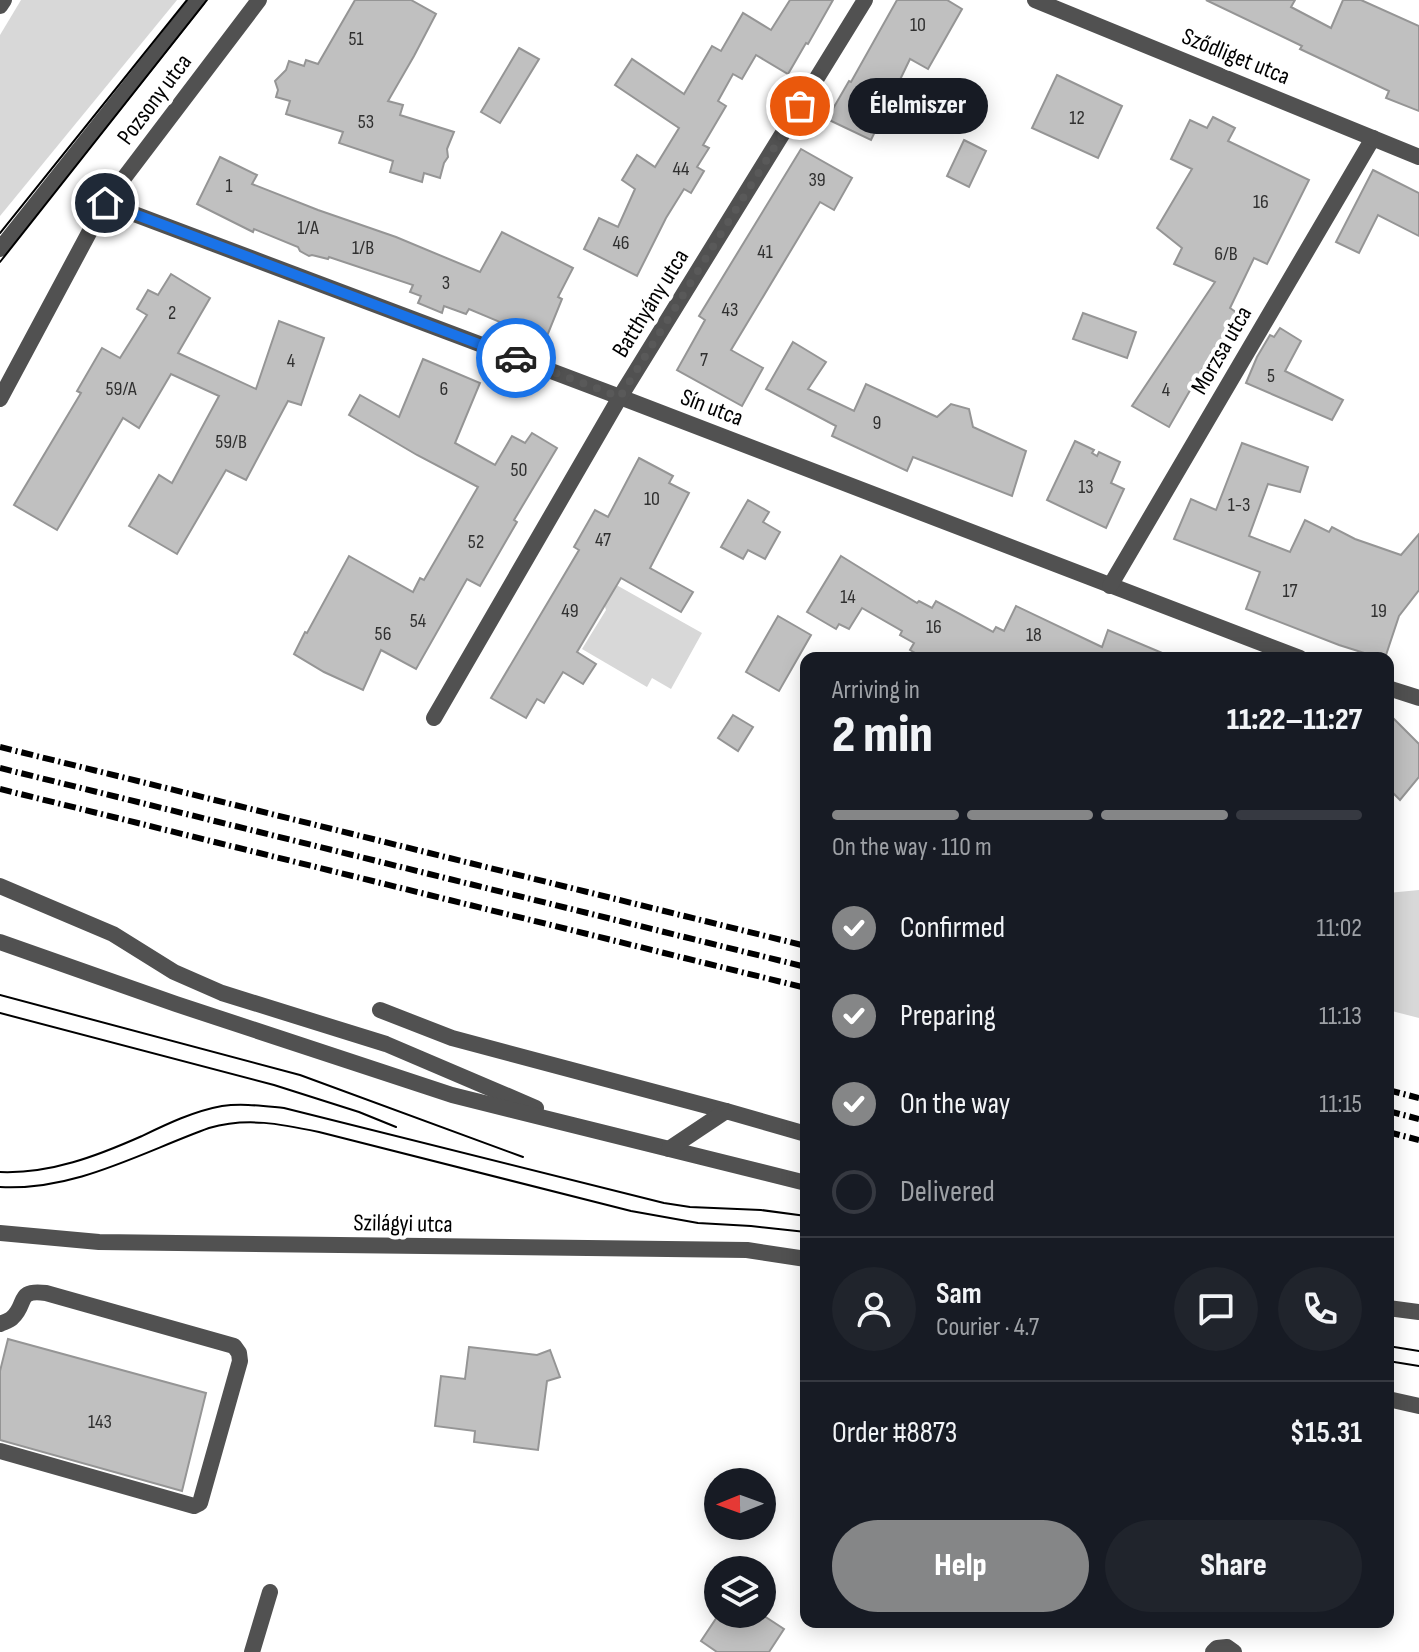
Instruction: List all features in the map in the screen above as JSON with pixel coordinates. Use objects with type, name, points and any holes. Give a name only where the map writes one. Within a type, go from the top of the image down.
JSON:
[{"type":"street","points":[[0,6],[4,0]]},
{"type":"street","name":"Pozsony utca","points":[[0,249],[198,0]]},
{"type":"street","name":"Pozsony utca","points":[[0,399],[105,203],[259,0]]},
{"type":"street","name":"Batthyány utca","points":[[434,718],[620,397],[865,0]]},
{"type":"street","name":"Sződliget utca","points":[[1035,0],[1419,157]]},
{"type":"street","name":"Morzsa utca","points":[[1110,586],[1373,138]]},
{"type":"street","name":"Sín utca","points":[[105,203],[1284,652]]},
{"type":"street","points":[[1394,690],[1419,698]]},
{"type":"street","points":[[0,886],[113,934],[174,972],[222,993],[386,1044],[581,1128]]},
{"type":"street","points":[[0,942],[452,1095],[800,1182]]},
{"type":"street","points":[[380,1010],[452,1038],[800,1132]]},
{"type":"street","points":[[669,1149],[726,1111]]},
{"type":"street","name":"Szilágyi utca","points":[[0,1233],[99,1242],[747,1250],[800,1258]]},
{"type":"street","points":[[0,1324],[13,1317],[24,1296],[33,1291],[46,1293],[234,1346],[240,1361],[200,1503],[194,1506],[0,1451]]},
{"type":"street","points":[[1394,1309],[1419,1312]]},
{"type":"street","points":[[1394,1400],[1419,1406]]},
{"type":"street","points":[[252,1652],[270,1592]]},
{"type":"street","points":[[1213,1652],[1217,1648],[1227,1647],[1234,1652]]},
{"type":"shaded area","points":[[21,0],[177,0],[0,216],[0,35]]},
{"type":"shaded area","points":[[611,582],[702,633],[671,689],[652,678],[647,687],[582,649],[606,610],[602,597]]},
{"type":"shaded area","points":[[1419,890],[1419,1018],[1394,1012],[1394,892]]},
{"type":"building","points":[[355,0],[411,0],[436,14],[388,101],[403,105],[400,115],[454,132],[440,178],[424,173],[422,182],[390,172],[393,161],[339,143],[343,132],[286,114],[290,101],[276,97],[278,90],[275,81],[286,70],[289,61],[304,66],[306,60],[318,64]]},
{"type":"building","points":[[790,0],[833,0],[788,74],[756,55],[742,79],[733,74],[718,101],[726,106],[703,145],[709,148],[697,167],[704,171],[691,193],[684,189],[637,276],[584,249],[599,218],[618,227],[635,189],[622,180],[637,155],[655,167],[679,128],[615,85],[632,59],[684,94],[712,46],[721,51],[743,13],[771,30]]},
{"type":"building","points":[[897,0],[947,0],[962,9],[928,69],[910,59],[871,140],[827,119]]},
{"type":"building","points":[[1206,0],[1295,0],[1291,7],[1331,28],[1343,0],[1361,0],[1419,26],[1419,111],[1386,98],[1389,91]]},
{"type":"building","points":[[519,48],[539,59],[500,123],[481,112]]},
{"type":"building","points":[[1057,75],[1122,106],[1098,158],[1032,128]]},
{"type":"building","points":[[1213,117],[1235,128],[1228,141],[1309,180],[1267,264],[1254,258],[1230,308],[1240,315],[1213,356],[1211,354],[1169,427],[1132,406],[1215,282],[1174,264],[1182,248],[1157,228],[1192,169],[1171,159],[1190,120],[1207,128]]},
{"type":"building","points":[[964,140],[986,151],[969,187],[947,176]]},
{"type":"building","points":[[801,149],[852,178],[834,210],[820,202],[731,350],[763,368],[742,406],[677,370],[705,320],[699,316]]},
{"type":"building","points":[[220,157],[257,175],[252,184],[396,237],[480,272],[502,232],[573,268],[558,297],[562,299],[545,341],[469,309],[466,314],[444,306],[442,313],[418,303],[421,296],[410,292],[413,285],[329,257],[309,256],[298,247],[254,229],[253,232],[197,204]]},
{"type":"building","points":[[1373,170],[1419,193],[1419,236],[1378,215],[1359,253],[1336,242]]},
{"type":"building","points":[[171,274],[210,298],[178,353],[256,389],[279,321],[324,338],[301,405],[288,401],[246,480],[226,470],[177,554],[129,526],[159,475],[172,483],[219,396],[171,374],[139,428],[123,418],[57,530],[14,505],[81,393],[77,391],[102,348],[120,358],[147,315],[137,309],[148,290],[158,295]]},
{"type":"building","points":[[1083,313],[1136,332],[1127,358],[1073,339]]},
{"type":"building","points":[[1280,328],[1301,341],[1285,371],[1343,400],[1332,420],[1246,383],[1270,335],[1274,337]]},
{"type":"building","points":[[793,342],[826,362],[808,389],[854,411],[866,384],[937,417],[951,404],[969,409],[973,427],[1026,451],[1012,496],[913,457],[907,471],[832,436],[836,426],[766,389]]},
{"type":"building","points":[[423,359],[480,383],[455,443],[495,465],[512,436],[525,443],[532,433],[557,448],[514,520],[517,522],[480,586],[467,579],[416,669],[381,650],[363,690],[294,654],[305,632],[349,556],[413,592],[420,578],[424,580],[478,487],[349,415],[360,395],[399,417]]},
{"type":"building","points":[[1075,441],[1094,450],[1092,453],[1097,456],[1099,452],[1120,462],[1111,483],[1124,489],[1106,528],[1047,500]]},
{"type":"building","points":[[1242,443],[1308,467],[1300,492],[1268,484],[1249,536],[1290,552],[1305,520],[1329,532],[1332,527],[1355,539],[1401,555],[1419,534],[1419,590],[1399,616],[1387,652],[1361,652],[1246,609],[1260,572],[1174,539],[1191,499],[1216,510]]},
{"type":"building","points":[[639,458],[673,476],[669,483],[689,493],[650,568],[693,592],[681,612],[621,578],[577,652],[596,664],[583,684],[563,672],[544,703],[537,699],[526,718],[491,698],[579,550],[574,547],[595,510],[608,517]]},
{"type":"building","points":[[748,500],[769,512],[763,522],[780,532],[765,559],[748,550],[743,559],[721,547]]},
{"type":"building","points":[[841,556],[917,603],[919,601],[932,608],[936,601],[993,632],[996,627],[1004,631],[1016,606],[1102,647],[1108,630],[1160,652],[914,652],[910,650],[914,643],[900,635],[902,631],[862,608],[849,629],[839,624],[836,629],[807,612]]},
{"type":"building","points":[[778,616],[811,635],[779,691],[746,672]]},
{"type":"building","points":[[733,715],[753,727],[738,751],[718,738]]},
{"type":"building","points":[[1394,719],[1419,744],[1419,777],[1400,800],[1394,794]]},
{"type":"building","points":[[8,1339],[206,1393],[182,1491],[0,1440],[0,1371]]},
{"type":"building","points":[[469,1347],[537,1355],[550,1350],[560,1377],[547,1381],[538,1450],[474,1442],[475,1431],[435,1426],[441,1376],[465,1379]]},
{"type":"building","points":[[776,1624],[784,1629],[769,1652],[717,1652],[701,1641],[710,1628],[776,1628]]},
{"type":"tram line","points":[[0,233],[187,0]]},
{"type":"tram line","points":[[0,262],[207,0]]},
{"type":"tram line","points":[[0,995],[300,1075],[523,1157]]},
{"type":"tram line","points":[[0,1013],[274,1085],[396,1127]]},
{"type":"tram line","points":[[0,1172],[55,1167],[108,1150],[201,1111],[222,1106],[253,1105],[284,1108],[664,1203],[800,1215]]},
{"type":"tram line","points":[[0,1187],[28,1187],[81,1177],[209,1128],[237,1123],[264,1123],[319,1132],[631,1211],[698,1223],[800,1231]]},
{"type":"tram line","points":[[1394,1347],[1419,1351]]},
{"type":"tram line","points":[[1394,1362],[1419,1366]]},
{"type":"railway","points":[[0,747],[800,945]]},
{"type":"railway","points":[[0,768],[800,966]]},
{"type":"railway","points":[[0,789],[800,987]]},
{"type":"railway","points":[[1394,1092],[1419,1098]]},
{"type":"railway","points":[[1394,1113],[1419,1119]]},
{"type":"railway","points":[[1394,1134],[1419,1140]]},
{"type":"way so far","points":[[516,358],[620,397],[800,106]]},
{"type":"place","name":"Élelmiszer","points":[[800,106]]},
{"type":"route","points":[[105,203],[516,358]]}]
